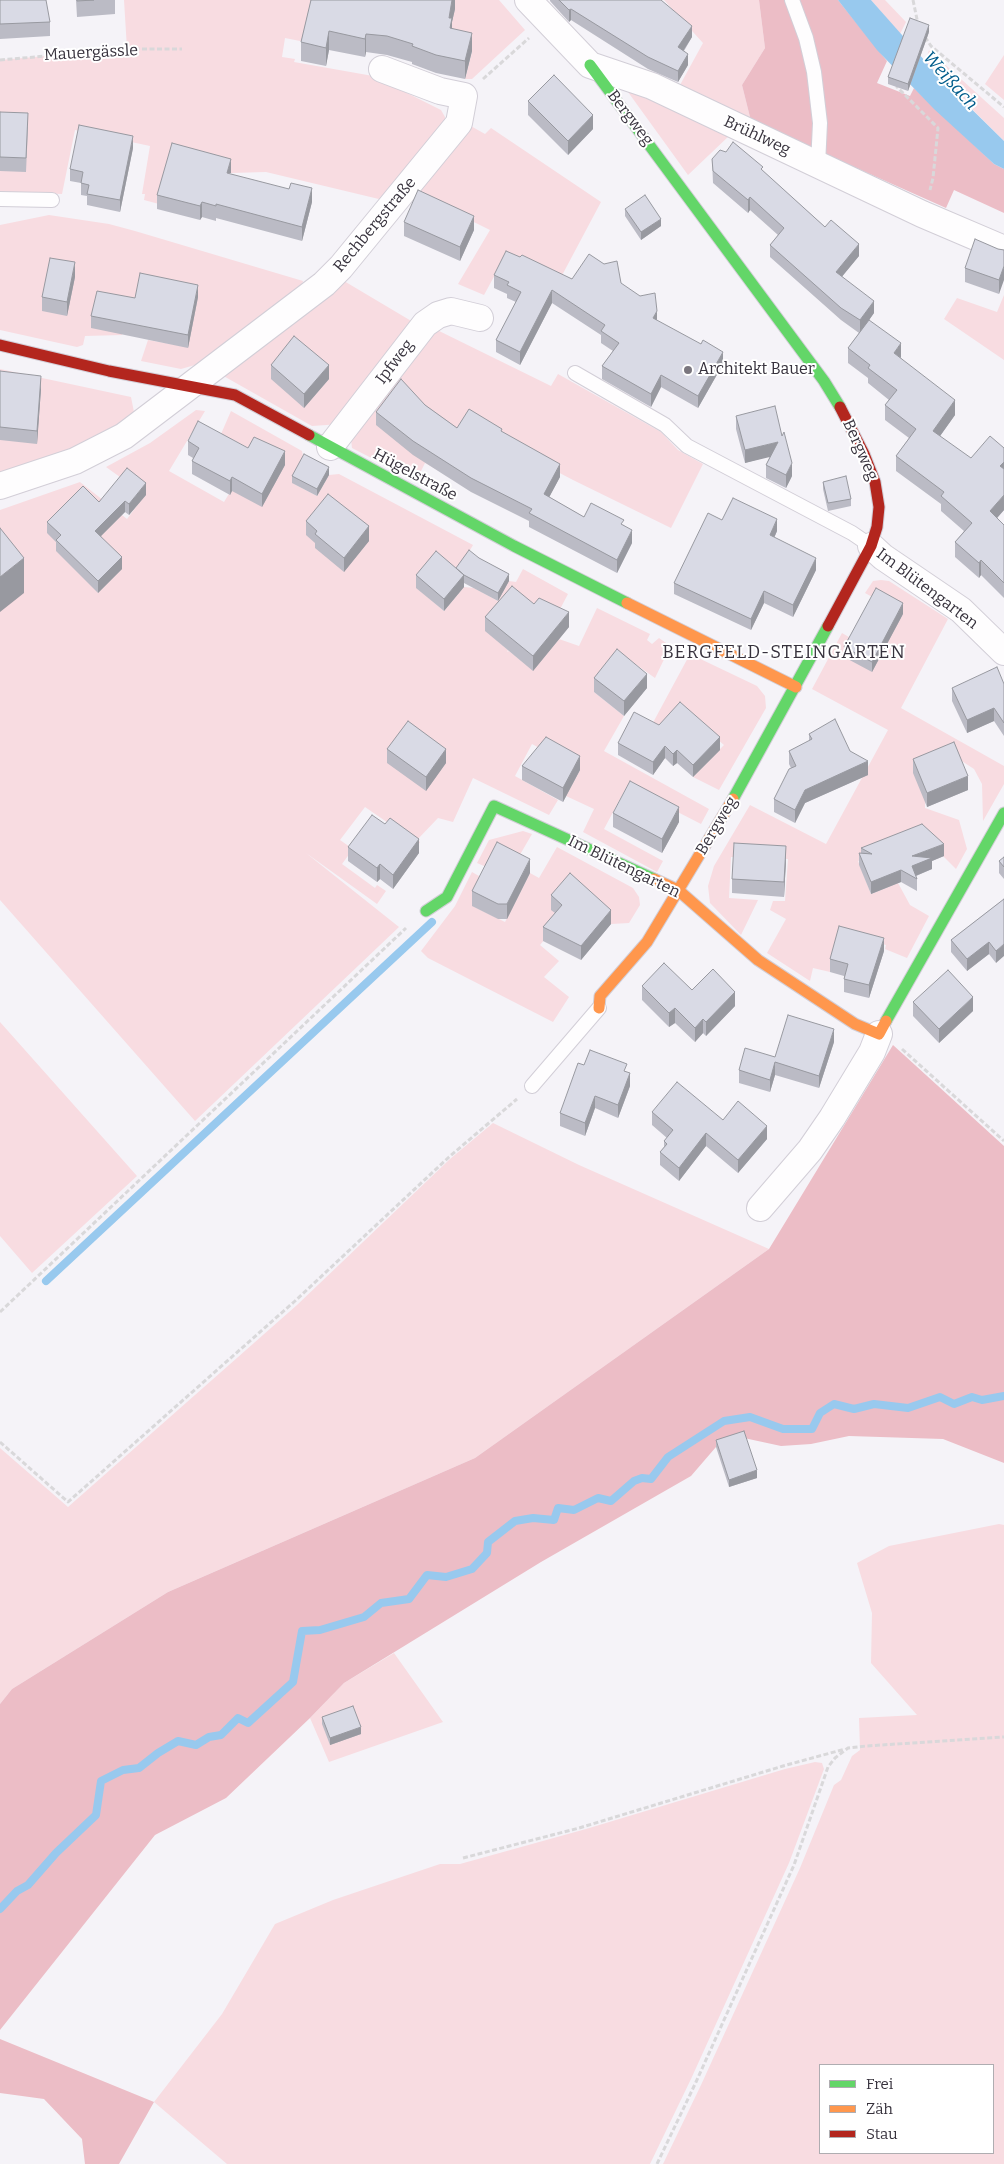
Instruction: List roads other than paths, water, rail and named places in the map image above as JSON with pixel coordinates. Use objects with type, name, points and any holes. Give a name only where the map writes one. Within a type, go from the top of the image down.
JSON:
[{"type":"street","name":"Brühlweg","points":[[528,0],[590,65],[652,86],[922,214],[991,238]]},
{"type":"street","name":"Bergweg","points":[[590,65],[819,374],[846,417],[875,482],[879,507],[877,527],[871,546],[796,687],[647,942],[600,996],[599,1008]]},
{"type":"street","name":"Rechbergstraße","points":[[190,387],[324,284],[341,267],[458,123],[464,96],[440,90],[382,69]]},
{"type":"street","name":"Ipfweg","points":[[330,447],[425,324],[438,315],[451,311],[480,318]]},
{"type":"street","name":"Hügelstraße","points":[[0,345],[234,395],[514,546],[796,687]]},
{"type":"street","points":[[0,486],[75,461],[116,440],[190,387]]},
{"type":"street","name":"Im Blütengarten","points":[[871,546],[883,557],[961,610],[1004,651]]},
{"type":"street","name":"Im Blütengarten","points":[[426,911],[448,896],[494,806],[678,890],[758,960],[855,1024],[879,1034]]},
{"type":"street","points":[[760,1208],[810,1150],[832,1118],[872,1052],[879,1034],[1004,813]]},
{"type":"lane","points":[[792,0],[806,38],[814,72],[820,123],[818,165]]},
{"type":"lane","points":[[0,199],[52,200]]},
{"type":"lane","points":[[576,373],[665,425],[687,446],[852,533],[871,546]]},
{"type":"lane","name":"Bergweg","points":[[532,1086],[599,1008]]},
{"type":"water","points":[[838,0],[871,0],[941,79],[1004,141],[1004,169],[994,164],[934,109],[877,50]]},
{"type":"waterway","points":[[46,1281],[432,922]]},
{"type":"waterway","points":[[0,1909],[17,1891],[28,1885],[56,1853],[96,1815],[101,1781],[123,1770],[139,1768],[158,1753],[178,1741],[196,1745],[209,1737],[221,1735],[238,1718],[248,1723],[293,1682],[302,1631],[320,1630],[364,1617],[381,1603],[409,1599],[427,1575],[446,1577],[472,1569],[487,1553],[488,1542],[515,1521],[533,1518],[554,1520],[558,1508],[574,1510],[598,1498],[611,1501],[634,1481],[642,1478],[651,1479],[668,1457],[724,1421],[750,1417],[783,1429],[812,1429],[820,1413],[834,1404],[854,1409],[874,1404],[908,1408],[940,1397],[954,1404],[972,1397],[982,1400],[1004,1396]]},
{"type":"place","name":"Architekt Bauer","points":[[688,370]]},
{"type":"district","name":"BERGFELD-STEINGÄRTEN","points":[[784,653]]},
{"type":"water label","name":"Weißach","points":[[950,81]]}]
